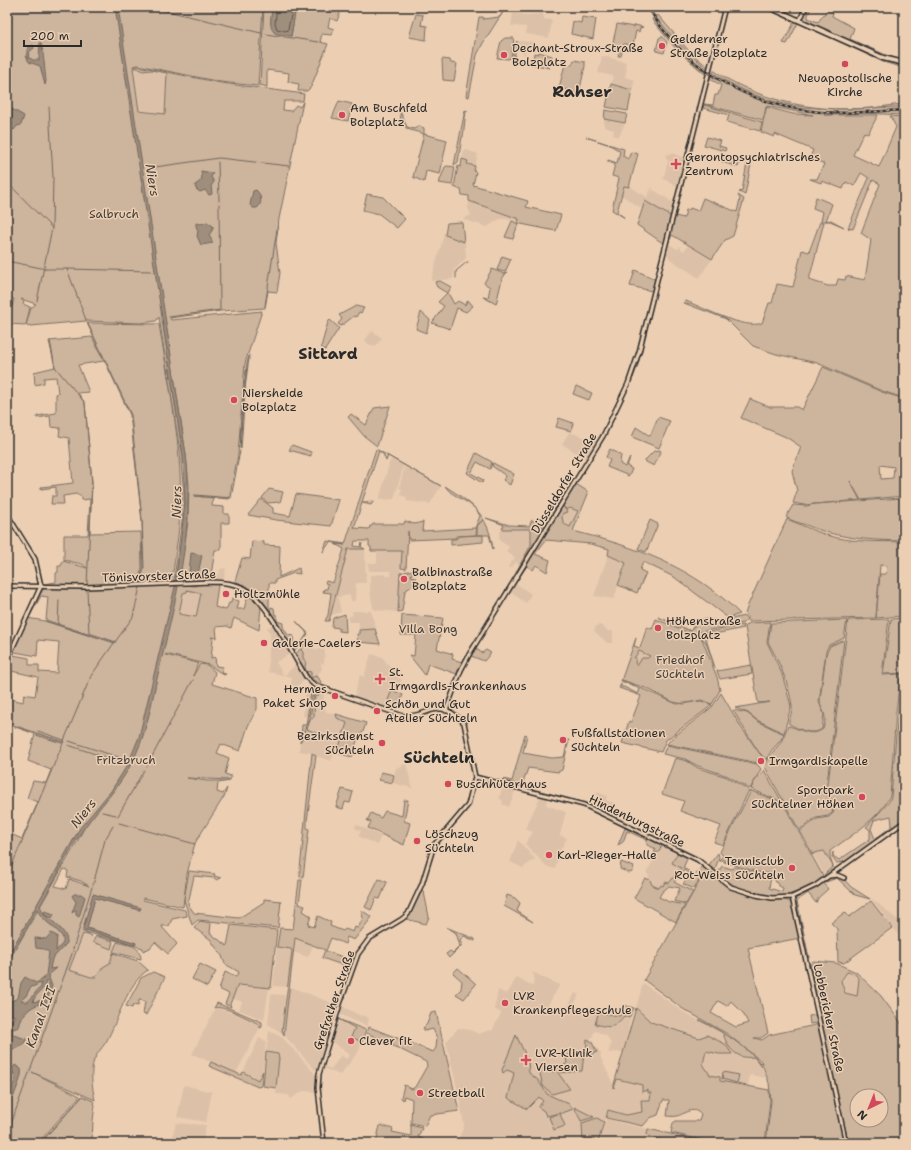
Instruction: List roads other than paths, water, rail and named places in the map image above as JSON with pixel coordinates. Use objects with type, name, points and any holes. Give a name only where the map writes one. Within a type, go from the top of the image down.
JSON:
[{"type":"main road","name":"Düsseldorfer Straße","points":[[446,710],[461,670],[470,653],[611,421],[637,360],[725,7]]},
{"type":"main road","points":[[769,7],[868,52],[892,61],[904,63]]},
{"type":"main road","points":[[776,7],[796,16],[800,20]]},
{"type":"main road","points":[[800,20],[806,7]]},
{"type":"main road","points":[[7,514],[35,559],[41,586],[7,660]]},
{"type":"main road","name":"Tönisvorster Straße","points":[[7,586],[87,587],[226,582],[242,587],[254,595],[266,610],[307,678],[316,686],[399,715],[414,716],[434,708],[446,710]]},
{"type":"main road","points":[[446,710],[465,725],[468,751],[475,777]]},
{"type":"main road","name":"Grefrather Straße","points":[[324,1143],[318,1088],[319,1074],[340,1004],[356,960],[366,942],[405,917],[420,889],[435,844],[468,805],[475,777]]},
{"type":"main road","name":"Hindenburgstraße","points":[[475,777],[579,803],[698,860],[723,881],[736,889],[772,898],[792,897],[815,886],[904,822]]},
{"type":"main road","points":[[825,878],[837,875],[844,878]]},
{"type":"main road","name":"Lobbericher Straße","points":[[792,897],[798,915],[846,1143]]},
{"type":"water","points":[[115,7],[118,7],[186,455],[188,510],[186,538],[177,593],[144,733],[136,755],[130,766],[120,782],[79,836],[40,906],[44,914],[45,911],[54,914],[52,918],[44,915],[63,931],[67,939],[67,943],[52,959],[50,969],[56,968],[50,973],[49,978],[52,986],[46,1003],[36,1005],[28,1010],[20,1022],[19,1027],[13,1029],[12,1032],[14,1035],[26,1039],[25,1042],[19,1047],[10,1049],[7,1048],[7,1029],[12,1025],[11,1021],[15,1016],[9,1014],[7,1003],[18,998],[21,983],[25,977],[36,983],[43,979],[46,975],[49,952],[44,949],[36,948],[35,938],[46,939],[51,933],[57,936],[56,951],[63,943],[63,938],[39,914],[37,909],[7,964],[7,958],[80,828],[111,791],[128,764],[139,737],[175,587],[185,504],[183,456]],"holes":[[[46,981],[49,985],[48,992],[44,1000],[33,1002],[45,985]],[[41,983],[41,987],[29,1001],[27,1002],[21,1000],[26,996],[30,988]]]},
{"type":"water","points":[[273,7],[296,7],[291,36],[276,34],[271,28],[271,13]]},
{"type":"water","points":[[40,42],[44,60],[45,85],[40,66],[29,62],[26,56],[28,48],[33,45],[34,48],[30,51],[28,57],[33,60],[39,60]]},
{"type":"water","points":[[7,109],[12,109],[24,116],[21,125],[17,126],[14,130],[7,125]]},
{"type":"water","points":[[201,171],[213,173],[211,177],[214,182],[211,186],[212,194],[209,195],[205,190],[200,192],[196,189],[195,185],[199,182],[202,176]]},
{"type":"water","points":[[256,190],[260,196],[261,202],[257,208],[253,208],[250,205],[253,191]]},
{"type":"water","points":[[207,222],[213,226],[213,229],[209,235],[213,243],[201,245],[197,236],[198,231],[196,223],[201,224]]},
{"type":"water","points":[[191,553],[202,555],[198,574],[195,574],[194,572],[189,573]]},
{"type":"water","points":[[74,894],[81,894],[85,897],[79,917],[76,915],[76,910],[72,913],[76,902],[72,896]]},
{"type":"water","points":[[93,894],[141,908],[140,910],[95,898],[87,928],[136,943],[135,945],[83,929]]},
{"type":"water","points":[[15,1065],[21,1069],[21,1075],[14,1096],[10,1098],[7,1095],[7,1088],[11,1087],[14,1083],[15,1078],[12,1069]]},
{"type":"waterway","points":[[125,12],[154,8],[261,33]]},
{"type":"waterway","points":[[266,34],[318,42]]},
{"type":"waterway","points":[[49,107],[53,177],[52,228]]},
{"type":"waterway","name":"Niers","points":[[148,168],[219,158],[289,166]]},
{"type":"waterway","points":[[218,162],[219,201]]},
{"type":"waterway","points":[[7,182],[52,228],[37,301]]},
{"type":"waterway","points":[[169,317],[220,310],[219,204]]},
{"type":"waterway","points":[[265,306],[278,223]]},
{"type":"waterway","points":[[7,261],[46,269],[67,269],[86,320]]},
{"type":"waterway","points":[[456,278],[456,271],[468,262]]},
{"type":"waterway","points":[[67,269],[151,271]]},
{"type":"waterway","points":[[88,324],[131,415],[142,520],[144,568],[140,584]]},
{"type":"waterway","points":[[50,341],[55,367],[85,403],[92,482],[87,585]]},
{"type":"waterway","points":[[243,402],[249,358]]},
{"type":"waterway","points":[[240,448],[243,404]]},
{"type":"waterway","points":[[195,495],[231,498],[240,451]]},
{"type":"waterway","points":[[115,642],[133,617],[140,587]]},
{"type":"waterway","points":[[87,589],[89,633],[116,642]]},
{"type":"waterway","points":[[58,624],[59,600]]},
{"type":"waterway","points":[[45,621],[90,636]]},
{"type":"waterway","points":[[7,877],[91,676],[114,643]]},
{"type":"waterway","name":"Kanal III","points":[[147,766],[193,680]]},
{"type":"waterway","points":[[38,731],[64,740]]},
{"type":"waterway","points":[[36,735],[62,743]]},
{"type":"waterway","points":[[69,741],[130,761]]},
{"type":"waterway","points":[[68,745],[129,765]]},
{"type":"waterway","name":"Kanal III","points":[[118,816],[144,770]]},
{"type":"waterway","points":[[102,812],[116,815]]},
{"type":"waterway","points":[[119,823],[195,844]]},
{"type":"waterway","name":"Kanal III","points":[[106,838],[113,826]]},
{"type":"waterway","name":"Kanal III","points":[[93,885],[105,840]]},
{"type":"waterway","name":"Kanal III","points":[[73,949],[92,887]]},
{"type":"waterway","name":"Kanal III","points":[[67,968],[73,951]]},
{"type":"waterway","name":"Kanal III","points":[[30,1071],[67,968]]},
{"type":"waterway","name":"Kanal III","points":[[7,1135],[29,1073]]},
{"type":"waterway","points":[[40,1143],[82,1097]]},
{"type":"waterway","points":[[9,1140],[14,1143]]},
{"type":"railway","points":[[648,7],[662,28],[697,64],[740,91],[787,107],[812,111],[846,113],[904,110]]},
{"type":"place","name":"Gelderner Straße Bolzplatz","points":[[662,46]]},
{"type":"place","name":"Dechant-Stroux-Straße Bolzplatz","points":[[504,55]]},
{"type":"place","name":"Neuapostolische Kirche","points":[[845,64]]},
{"type":"place","name":"Am Buschfeld Bolzplatz","points":[[342,115]]},
{"type":"place","name":"Gerontopsychiatrisches Zentrum","points":[[676,164]]},
{"type":"place","name":"Niersheide Bolzplatz","points":[[234,400]]},
{"type":"place","name":"Balbinastraße Bolzplatz","points":[[404,579]]},
{"type":"place","name":"Holtzmühle","points":[[226,594]]},
{"type":"place","name":"Höhenstraße Bolzplatz","points":[[658,628]]},
{"type":"place","name":"Galerie-Caelers","points":[[264,643]]},
{"type":"place","name":"St. Irmgardis-Krankenhaus","points":[[380,679]]},
{"type":"place","name":"Hermes Paket Shop","points":[[335,696]]},
{"type":"place","name":"Schön und Gut Atelier Süchteln","points":[[377,711]]},
{"type":"place","name":"Fußfallstationen Süchteln","points":[[563,740]]},
{"type":"place","name":"Bezirksdienst Süchteln","points":[[382,743]]},
{"type":"place","name":"Irmgardiskapelle","points":[[761,761]]},
{"type":"place","name":"Buschhüterhaus","points":[[448,784]]},
{"type":"place","name":"Sportpark Süchtelner Höhen","points":[[862,797]]},
{"type":"place","name":"Löschzug Süchteln","points":[[417,841]]},
{"type":"place","name":"Karl-Rieger-Halle","points":[[549,855]]},
{"type":"place","name":"Tennisclub Rot-Weiss Süchteln","points":[[792,868]]},
{"type":"place","name":"LVR Krankenpflegeschule","points":[[505,1003]]},
{"type":"place","name":"Clever fit","points":[[351,1041]]},
{"type":"place","name":"LVR-Klinik Viersen","points":[[526,1060]]},
{"type":"place","name":"Streetball","points":[[420,1093]]},
{"type":"district","name":"Rahser","points":[[582,91]]},
{"type":"district","name":"Sittard","points":[[328,353]]},
{"type":"district","name":"Süchteln","points":[[439,757]]},
{"type":"park label","name":"Salbruch","points":[[114,214]]},
{"type":"park label","name":"Villa Bong","points":[[428,629]]},
{"type":"park label","name":"Friedhof Süchteln","points":[[680,667]]},
{"type":"park label","name":"Fritzbruch","points":[[126,760]]}]
